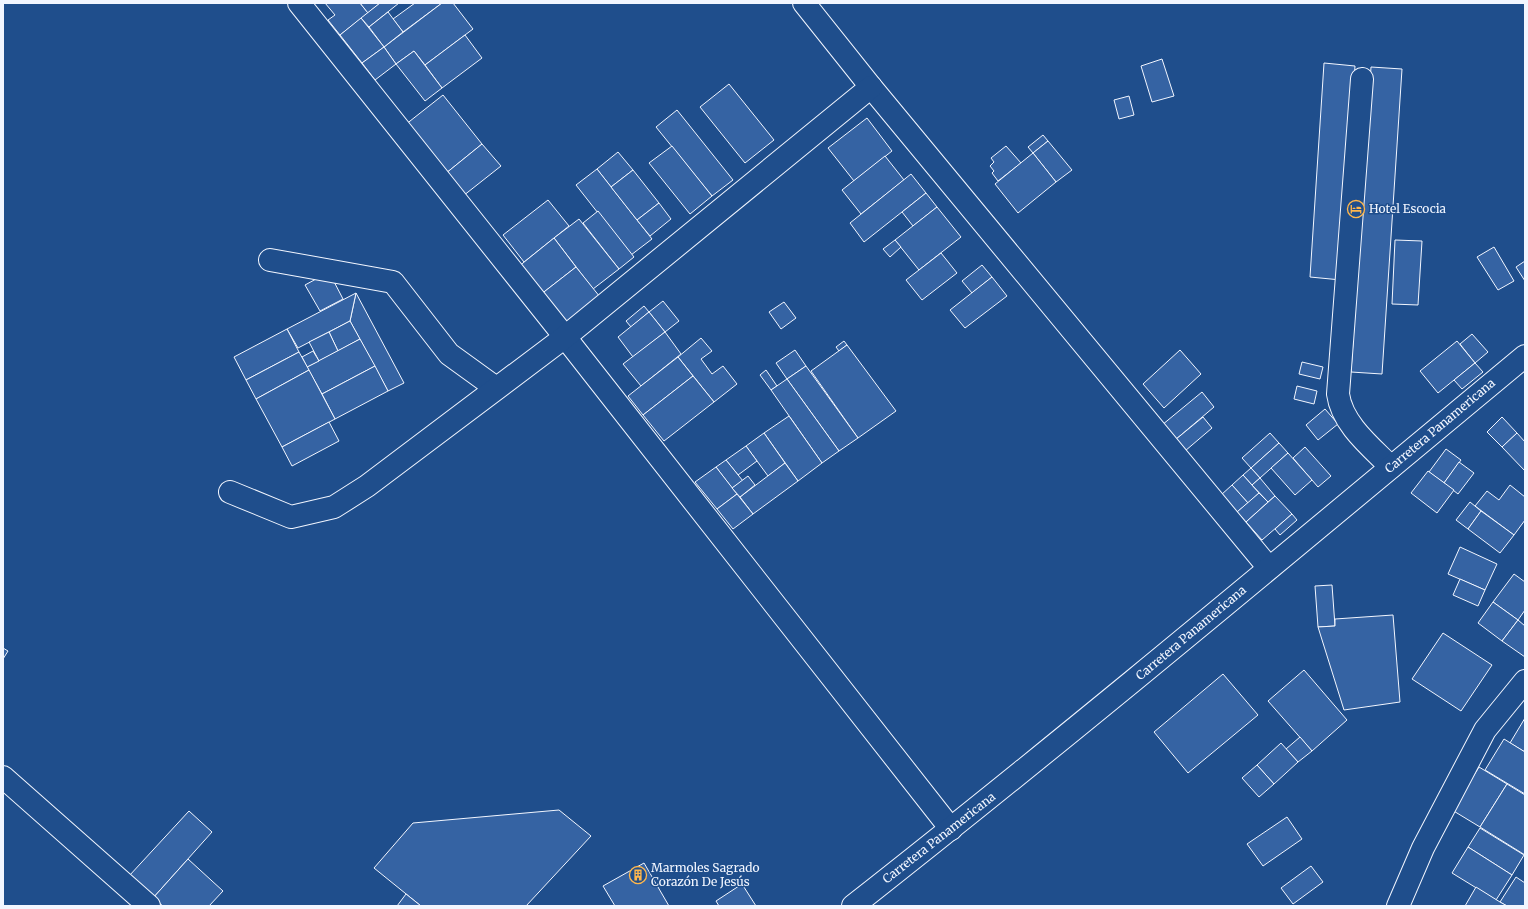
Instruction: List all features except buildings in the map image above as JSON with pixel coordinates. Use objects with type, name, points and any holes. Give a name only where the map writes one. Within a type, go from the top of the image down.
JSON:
[{"type":"main road","points":[[299,3],[565,337],[951,829]]},
{"type":"main road","points":[[804,3],[871,87],[1269,568]]},
{"type":"main road","points":[[1362,79],[1338,394],[1339,406],[1355,430],[1392,467]]},
{"type":"main road","points":[[230,492],[291,517],[334,507],[367,486],[565,337],[871,87]]},
{"type":"main road","points":[[270,260],[393,282],[449,354],[496,388]]},
{"type":"main road","name":"Carretera Panamericana","points":[[853,906],[951,829],[1157,662],[1525,356]]},
{"type":"main road","points":[[1398,906],[1423,848],[1485,730],[1525,681]]},
{"type":"main road","points":[[3,777],[149,906]]},
{"type":"place","name":"Hotel Escocia","points":[[1356,209]]},
{"type":"place","name":"Marmoles Sagrado Corazón De Jesús","points":[[638,875]]}]
